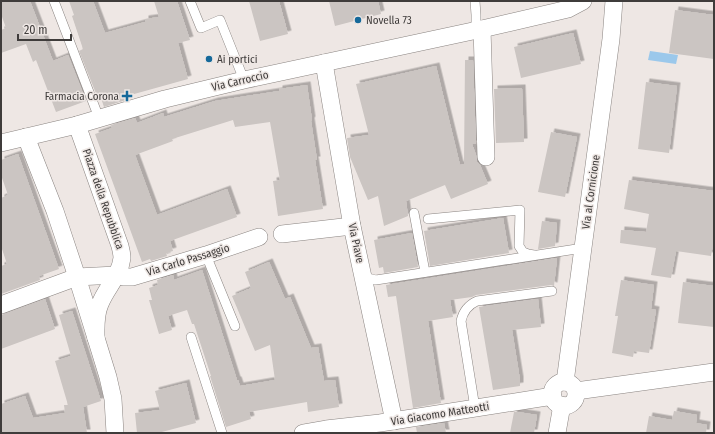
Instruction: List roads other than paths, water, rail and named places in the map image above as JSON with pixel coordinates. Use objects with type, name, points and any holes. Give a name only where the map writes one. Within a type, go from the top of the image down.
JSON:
[{"type":"street","name":"Via Carroccio","points":[[1,143],[99,118],[165,98],[479,30],[568,9],[583,1]]},
{"type":"street","name":"Via al Cornicione","points":[[570,386],[583,248],[611,39],[614,1]]},
{"type":"street","points":[[479,30],[486,158]]},
{"type":"street","name":"Via Piave","points":[[324,63],[352,226],[394,421]]},
{"type":"street","name":"Piazza della Repubblica","points":[[77,124],[120,246],[122,257],[120,268],[99,305],[96,338]]},
{"type":"street","name":"Piazza della Repubblica","points":[[26,137],[55,211],[78,277],[113,398],[115,433]]},
{"type":"street","points":[[282,234],[352,226]]},
{"type":"street","name":"Via Carlo Passaggio","points":[[116,274],[132,277],[206,255],[259,237]]},
{"type":"street","points":[[1,305],[78,277],[116,274]]},
{"type":"street","points":[[570,386],[714,372]]},
{"type":"street","points":[[558,433],[557,401],[570,404],[573,402],[576,394],[570,386]]},
{"type":"street","name":"Via Giacomo Matteotti","points":[[303,433],[327,431],[475,408],[557,401]]},
{"type":"lane","points":[[54,1],[99,118]]},
{"type":"lane","points":[[190,1],[201,28],[220,20],[244,80]]},
{"type":"lane","points":[[476,1],[476,15],[479,30]]},
{"type":"lane","points":[[428,219],[520,210],[519,246],[523,252],[535,256]]},
{"type":"lane","points":[[414,213],[425,272]]},
{"type":"lane","points":[[363,277],[376,280],[583,248]]},
{"type":"lane","points":[[206,255],[235,326]]},
{"type":"lane","points":[[475,408],[461,322],[464,312],[471,304],[477,301],[552,291]]},
{"type":"lane","points":[[191,337],[222,433]]},
{"type":"water","points":[[650,51],[678,55],[676,64],[648,60]]},
{"type":"place","name":"Novella 73","points":[[358,20]]},
{"type":"place","name":"Ai portici","points":[[209,59]]},
{"type":"place","name":"Farmacia Corona","points":[[127,96]]}]
